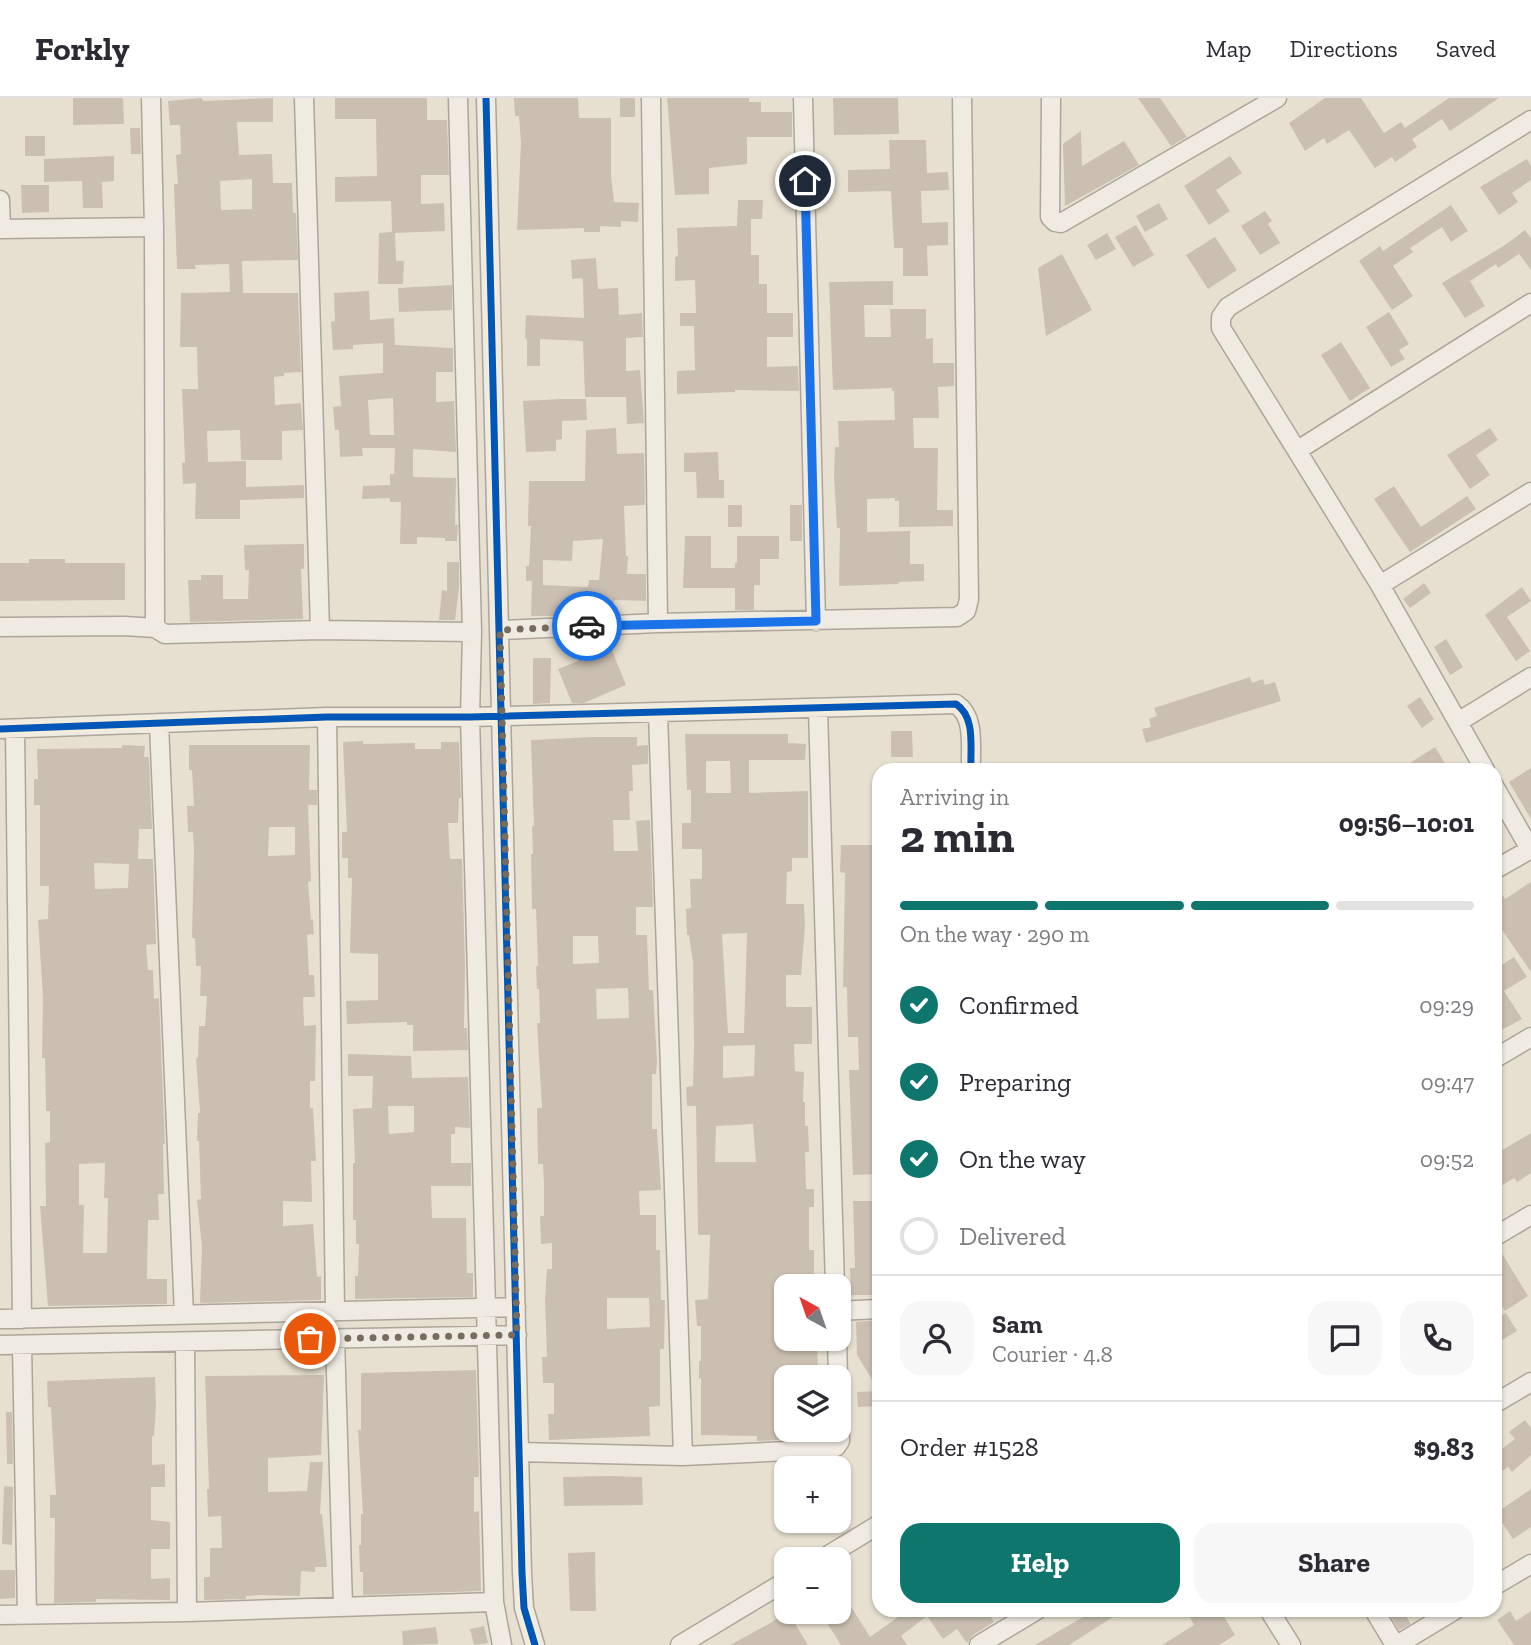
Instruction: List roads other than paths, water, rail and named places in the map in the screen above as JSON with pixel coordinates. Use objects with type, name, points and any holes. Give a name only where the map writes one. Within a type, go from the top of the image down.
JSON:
[{"type":"street","points":[[151,98],[155,628]]},
{"type":"street","points":[[304,98],[320,630]]},
{"type":"street","points":[[458,98],[472,632],[470,717],[494,1602],[502,1645]]},
{"type":"street","points":[[486,98],[519,1452],[524,1608],[534,1645]]},
{"type":"street","points":[[651,98],[658,623]]},
{"type":"street","points":[[803,98],[816,621]]},
{"type":"street","points":[[500,630],[658,623],[957,617],[967,611],[969,599],[962,98]]},
{"type":"street","points":[[1051,98],[1050,217],[1061,223],[1277,98]]},
{"type":"street","points":[[1481,763],[1380,585],[1221,328],[1222,317],[1228,307],[1531,120]]},
{"type":"street","points":[[0,200],[0,229],[154,226]]},
{"type":"street","points":[[1298,450],[1531,303]]},
{"type":"street","points":[[1380,585],[1531,492]]},
{"type":"street","points":[[0,627],[155,628],[165,634],[320,630],[472,632]]},
{"type":"street","points":[[1458,722],[1531,677]]},
{"type":"street","points":[[22,1319],[8,729],[327,717],[470,717],[956,704],[964,710],[969,719],[971,763]]},
{"type":"street","points":[[818,709],[835,1274]]},
{"type":"street","points":[[658,713],[683,1455]]},
{"type":"street","points":[[327,717],[335,1312]]},
{"type":"street","points":[[159,724],[184,1315]]},
{"type":"street","points":[[1502,800],[1531,849],[1502,865]]},
{"type":"street","points":[[1502,1054],[1531,1037]]},
{"type":"street","points":[[1502,1232],[1531,1215]]},
{"type":"street","points":[[0,1319],[516,1307]]},
{"type":"street","points":[[851,1310],[872,1309]]},
{"type":"street","points":[[0,1345],[517,1335]]},
{"type":"street","points":[[335,1339],[343,1606]]},
{"type":"street","points":[[185,1342],[187,1612]]},
{"type":"street","points":[[22,1345],[27,1615]]},
{"type":"street","points":[[1502,1399],[1531,1382]]},
{"type":"street","points":[[519,1452],[683,1455],[836,1447],[839,1442]]},
{"type":"street","points":[[842,1547],[872,1529]]},
{"type":"street","points":[[1502,1581],[1531,1564]]},
{"type":"street","points":[[680,1645],[774,1588]]},
{"type":"street","points":[[0,1615],[494,1602]]},
{"type":"street","points":[[979,1645],[1025,1617]]},
{"type":"street","points":[[1272,1617],[1285,1643]]},
{"type":"street","points":[[1378,1617],[1396,1645],[1443,1617]]}]
